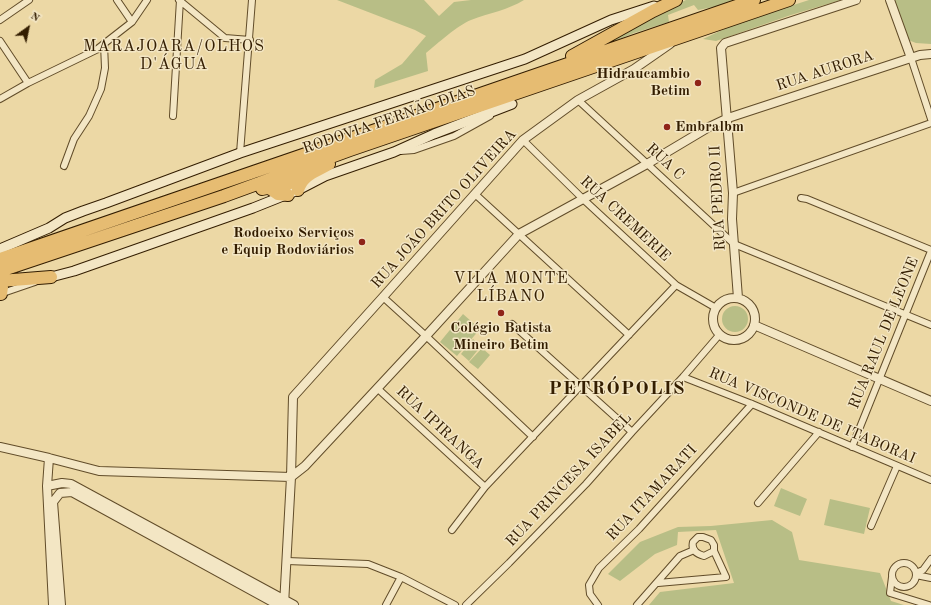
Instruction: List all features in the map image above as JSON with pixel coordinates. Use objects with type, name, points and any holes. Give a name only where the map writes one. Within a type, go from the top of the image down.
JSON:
[{"type":"highway","points":[[514,82],[573,56],[675,0]]},
{"type":"highway","name":"RODOVIA FERNÃO DIAS","points":[[0,259],[754,0]]},
{"type":"highway","name":"RODOVIA FERNÃO DIAS","points":[[0,271],[224,196],[350,150],[789,0]]},
{"type":"highway","points":[[512,104],[531,88]]},
{"type":"highway","points":[[224,196],[236,198],[268,187],[287,184],[304,178],[336,160],[350,150]]},
{"type":"highway","points":[[268,187],[278,194],[293,193],[304,178]]},
{"type":"highway","points":[[0,250],[84,229]]},
{"type":"highway","points":[[0,288],[51,277]]},
{"type":"main road","name":"RODOVIA FERNÃO DIAS","points":[[0,250],[49,228],[66,218],[240,153],[525,59],[611,20],[675,0]]},
{"type":"main road","name":"RODOVIA FERNÃO DIAS","points":[[51,277],[74,271],[293,193],[325,176],[394,152],[434,134],[512,104]]},
{"type":"street","points":[[0,20],[28,0]]},
{"type":"street","points":[[117,0],[132,22]]},
{"type":"street","points":[[0,99],[96,50],[132,22],[147,0]]},
{"type":"street","points":[[179,0],[225,38],[250,40]]},
{"type":"street","points":[[173,116],[179,0]]},
{"type":"street","points":[[240,153],[252,0]]},
{"type":"street","name":"RUA PEDRO II","points":[[738,298],[732,218],[733,193],[728,118],[721,48],[725,43],[856,0]]},
{"type":"street","points":[[890,0],[931,119]]},
{"type":"street","name":"RUA JOÃO BRITO OLIVEIRA","points":[[291,477],[293,397],[523,140],[578,100],[634,69],[678,38]]},
{"type":"street","points":[[0,41],[28,84]]},
{"type":"street","points":[[64,166],[74,139],[89,116],[101,89],[105,68],[104,44]]},
{"type":"street","name":"RUA AURORA","points":[[291,477],[305,466],[519,234],[647,164],[709,127],[728,118],[920,55],[931,54]]},
{"type":"street","name":"RUA C","points":[[578,100],[734,244]]},
{"type":"street","points":[[733,193],[931,123]]},
{"type":"street","name":"RUA CREMERIE","points":[[523,140],[583,199],[676,285],[716,308]]},
{"type":"street","points":[[475,194],[629,335]]},
{"type":"street","points":[[801,198],[807,199],[931,250]]},
{"type":"street","points":[[734,244],[931,326]]},
{"type":"street","name":"RUA RAUL DE LEONE","points":[[852,447],[931,250]]},
{"type":"street","points":[[452,530],[485,487],[676,285]]},
{"type":"street","points":[[383,298],[426,336],[533,437]]},
{"type":"street","points":[[738,298],[750,305],[754,311],[755,318],[751,331],[746,336],[733,340],[720,334],[713,322],[716,308],[725,300],[738,298]]},
{"type":"street","points":[[512,324],[632,432]]},
{"type":"street","points":[[754,325],[931,401]]},
{"type":"street","name":"RUA PRINCESA ISABEL","points":[[466,605],[575,495],[683,377],[720,334]]},
{"type":"street","name":"RUA VISCONDE DE ITABORAI","points":[[683,377],[752,404],[931,480]]},
{"type":"street","name":"RUA IPIRANGA","points":[[377,388],[485,487]]},
{"type":"street","name":"RUA ITAMARATI","points":[[598,605],[590,594],[589,585],[599,568],[639,529],[752,404]]},
{"type":"street","points":[[758,503],[819,432]]},
{"type":"street","points":[[0,447],[99,470],[291,477],[287,561],[282,603]]},
{"type":"street","points":[[49,458],[47,486],[55,599],[61,605]]},
{"type":"street","points":[[871,526],[897,466]]},
{"type":"street","points":[[47,486],[62,482],[71,484],[282,603]]},
{"type":"street","points":[[55,599],[53,502],[60,493],[72,492],[282,603],[294,605]]},
{"type":"street","points":[[658,583],[726,577],[711,540],[698,537],[693,542],[692,546],[699,555],[704,556],[714,550]]},
{"type":"street","points":[[637,605],[658,583],[680,556],[694,550]]},
{"type":"street","points":[[916,574],[923,570],[931,559]]},
{"type":"street","points":[[287,561],[368,564],[401,577],[455,605]]},
{"type":"street","points":[[892,577],[896,584],[904,587],[911,584],[914,581],[916,574],[912,566],[902,562],[895,566],[893,569],[892,577],[890,593],[929,605]]},
{"type":"street","points":[[916,574],[931,578]]},
{"type":"street","points":[[386,605],[401,577]]},
{"type":"green space","points":[[337,0],[424,0],[439,16],[454,2],[471,0],[524,0],[505,9],[466,22],[454,30],[426,53],[428,71],[374,88],[375,80],[402,64],[426,36],[415,30]]},
{"type":"green space","points":[[686,0],[734,0],[719,6],[698,10],[694,5],[668,15],[669,22],[634,33],[612,42],[601,44],[645,19]]},
{"type":"green space","points":[[809,0],[841,0],[791,15],[716,41],[703,39],[735,24]]},
{"type":"green space","points":[[892,0],[931,0],[931,44],[916,43],[908,40]]},
{"type":"green space","points":[[735,306],[744,310],[748,319],[744,328],[735,332],[726,328],[722,319],[726,310]]},
{"type":"green space","points":[[463,314],[480,329],[457,356],[440,342]]},
{"type":"green space","points":[[473,339],[481,346],[469,361],[461,354]]},
{"type":"green space","points":[[482,348],[490,355],[478,369],[469,362]]},
{"type":"green space","points":[[781,488],[807,499],[800,516],[774,506]]},
{"type":"green space","points":[[830,499],[870,508],[864,534],[824,525]]},
{"type":"green space","points":[[772,520],[792,532],[799,560],[880,573],[891,601],[904,605],[649,605],[660,592],[734,583],[716,530],[678,532],[677,545],[655,554],[620,581],[608,574],[640,542],[678,527],[711,526]]},
{"type":"place","name":"Hidraucambio Betim","points":[[698,83]]},
{"type":"place","name":"Embralbm","points":[[667,127]]},
{"type":"place","name":"Rodoeixo Serviços e Equip Rodoviários","points":[[362,242]]},
{"type":"place","name":"Colégio Batista Mineiro Betim","points":[[501,313]]},
{"type":"district","name":"MARAJOARA/OLHOS D'ÁGUA","points":[[174,56]]},
{"type":"district","name":"VILA MONTE LÍBANO","points":[[511,288]]},
{"type":"district","name":"PETRÓPOLIS","points":[[617,389]]}]
